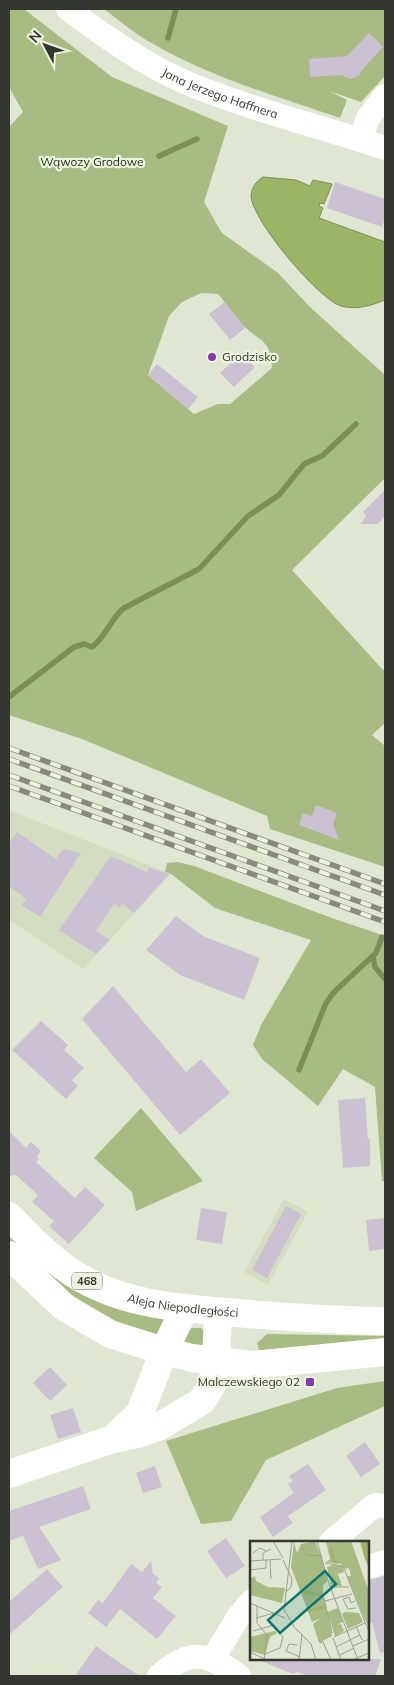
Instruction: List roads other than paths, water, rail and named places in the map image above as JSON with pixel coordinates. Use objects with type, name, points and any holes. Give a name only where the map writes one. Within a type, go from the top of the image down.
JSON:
[{"type":"main road","name":"Aleja Niepodległości","points":[[9,1216],[61,1264],[89,1283],[114,1294],[156,1305],[218,1312],[292,1319],[385,1321]]},
{"type":"main road","name":"468","points":[[9,1256],[64,1307],[110,1334],[164,1351],[216,1361],[250,1365],[385,1352]]},
{"type":"main road","points":[[112,1439],[140,1413],[164,1351],[185,1308]]},
{"type":"main road","points":[[9,1474],[112,1439],[138,1434],[160,1426],[202,1401],[212,1385],[216,1361],[218,1312]]},
{"type":"main road","points":[[125,1340],[152,1379]]},
{"type":"street","name":"Jana Jerzego Haffnera","points":[[68,9],[128,50],[185,82],[260,111],[385,148]]},
{"type":"street","points":[[360,140],[368,118],[385,96]]},
{"type":"street","points":[[332,1541],[375,1506],[385,1506]]},
{"type":"street","points":[[369,1567],[385,1562]]},
{"type":"street","points":[[212,1660],[238,1616],[250,1603]]},
{"type":"street","points":[[159,1676],[174,1664],[189,1657],[212,1660],[239,1676]]},
{"type":"waterway","points":[[168,38],[176,9]]},
{"type":"waterway","points":[[159,156],[197,139]]},
{"type":"waterway","points":[[9,697],[74,647],[84,644],[92,647],[124,608],[199,569],[248,516],[279,495],[304,464],[322,456],[356,424]]},
{"type":"waterway","points":[[299,1070],[326,1003],[335,991],[376,953],[382,937]]},
{"type":"waterway","points":[[373,957],[375,967],[385,979]]},
{"type":"railway","points":[[9,748],[385,884]]},
{"type":"railway","points":[[9,759],[385,895]]},
{"type":"railway","points":[[9,775],[385,911]]},
{"type":"railway","points":[[9,786],[385,922]]},
{"type":"place","name":"Grodzisko","points":[[212,357]]},
{"type":"place","name":"Malczewskiego 02","points":[[310,1382]]},
{"type":"park label","name":"Wąwozy Grodowe","points":[[92,162]]}]
